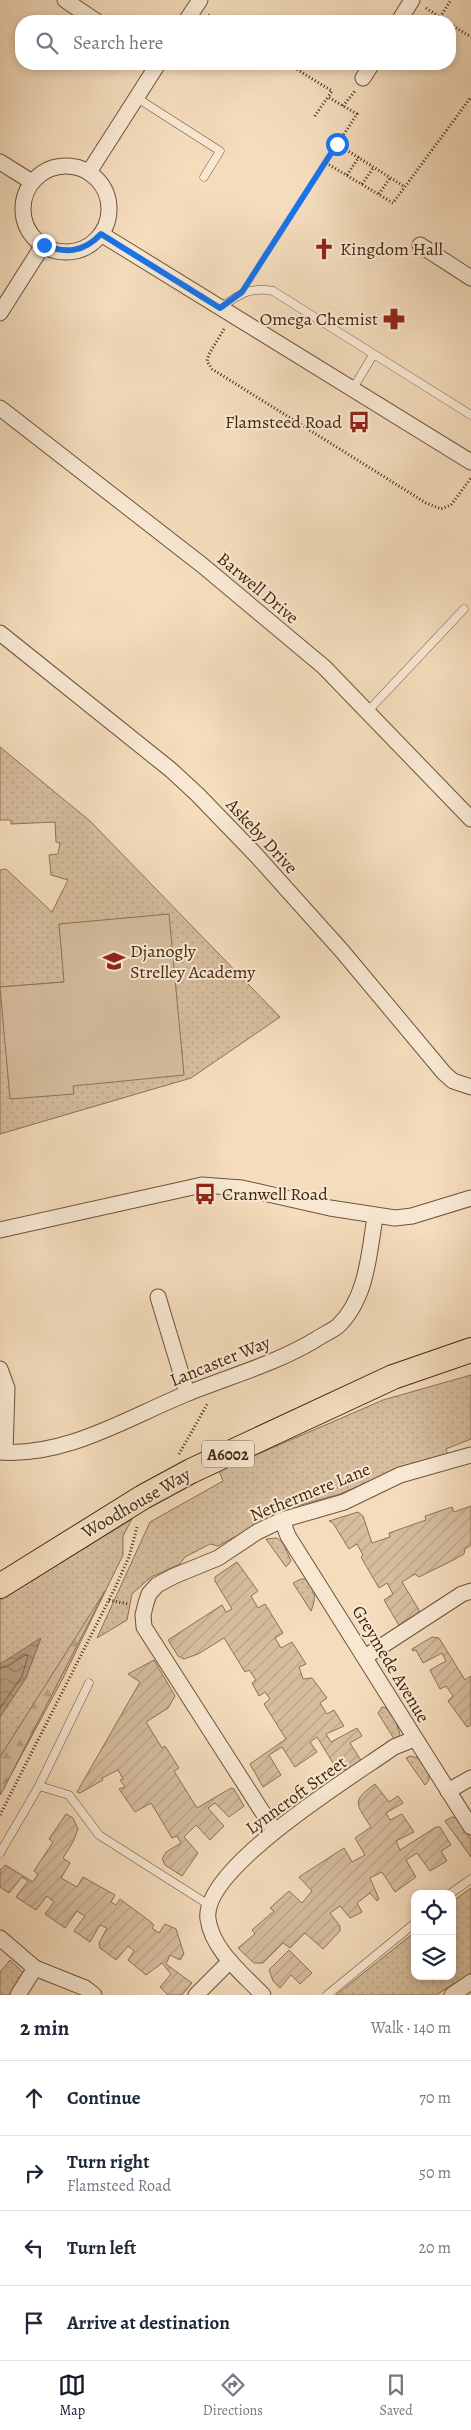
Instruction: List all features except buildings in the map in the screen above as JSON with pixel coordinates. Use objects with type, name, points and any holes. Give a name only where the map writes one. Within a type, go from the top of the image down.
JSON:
[{"type":"main road","name":"Woodhouse Way","points":[[0,1586],[143,1497],[191,1471],[393,1377],[471,1350]]},
{"type":"street","points":[[65,0],[87,15]]},
{"type":"street","points":[[190,15],[200,0]]},
{"type":"street","points":[[405,15],[417,2]]},
{"type":"street","points":[[89,172],[153,70]]},
{"type":"street","points":[[363,78],[368,70]]},
{"type":"street","points":[[0,162],[32,182]]},
{"type":"street","points":[[58,166],[74,166],[89,172],[102,184],[109,201],[107,223],[101,234],[82,249],[69,252],[56,250],[44,245],[29,230],[24,216],[24,201],[32,182],[44,172],[58,166]]},
{"type":"street","points":[[101,234],[471,462]]},
{"type":"street","points":[[0,313],[44,245]]},
{"type":"street","points":[[420,245],[471,278]]},
{"type":"street","name":"Barwell Drive","points":[[0,408],[202,565],[324,667],[471,819]]},
{"type":"street","name":"Askeby Drive","points":[[0,633],[171,770],[198,795],[255,854],[336,944],[444,1073],[453,1081],[471,1087]]},
{"type":"street","points":[[0,1230],[202,1184],[242,1188],[375,1217],[395,1218],[412,1216],[471,1198]]},
{"type":"street","name":"Lancaster Way","points":[[2,1452],[32,1451],[69,1442],[134,1418],[187,1393],[295,1352],[338,1326],[362,1290],[375,1217]]},
{"type":"street","points":[[158,1297],[187,1393]]},
{"type":"street","points":[[0,1369],[6,1388],[2,1452]]},
{"type":"street","name":"Nethermere Lane","points":[[274,1830],[144,1628],[143,1615],[148,1594],[157,1585],[218,1558],[256,1532],[282,1520],[344,1502],[400,1476],[471,1455]]},
{"type":"street","name":"Greymede Avenue","points":[[282,1520],[288,1536],[471,1827]]},
{"type":"street","points":[[365,1657],[462,1594],[471,1591]]},
{"type":"street","name":"Lynncroft Street","points":[[209,1905],[216,1890],[245,1856],[274,1830],[394,1748],[414,1739]]},
{"type":"street","points":[[448,1791],[471,1778]]},
{"type":"street","points":[[209,1905],[207,1918],[215,1942],[230,1961],[263,1995]]},
{"type":"street","points":[[0,1938],[35,1968],[84,1988],[94,1995]]},
{"type":"street","points":[[196,1995],[230,1961]]},
{"type":"street","points":[[18,1995],[35,1968]]},
{"type":"street","points":[[452,1995],[471,1982]]},
{"type":"lane","points":[[137,98],[220,151],[204,177]]},
{"type":"lane","points":[[226,312],[242,292],[263,289],[273,291],[471,415]]},
{"type":"lane","points":[[352,390],[373,355]]},
{"type":"lane","points":[[368,711],[464,609]]},
{"type":"lane","points":[[0,1853],[39,1786],[89,1683]]},
{"type":"lane","points":[[39,1786],[68,1795],[99,1835],[209,1905]]},
{"type":"lane","points":[[456,1890],[471,1879]]},
{"type":"lane","points":[[327,1995],[411,1926]]},
{"type":"path","points":[[441,15],[451,0]]},
{"type":"path","points":[[417,2],[437,15]]},
{"type":"path","points":[[456,28],[471,37]]},
{"type":"path","points":[[298,70],[332,91],[314,117]]},
{"type":"path","points":[[242,292],[357,114],[328,97]]},
{"type":"path","points":[[326,163],[393,203],[471,97]]},
{"type":"path","points":[[337,144],[405,187]]},
{"type":"path","points":[[347,175],[359,157]]},
{"type":"path","points":[[362,184],[374,167]]},
{"type":"path","points":[[379,194],[390,178]]},
{"type":"path","points":[[226,312],[207,361],[212,369],[441,509],[451,505],[471,478]]},
{"type":"path","points":[[178,1456],[209,1402],[204,1388]]},
{"type":"path","points":[[0,1815],[115,1588],[128,1557],[136,1528],[141,1521]]},
{"type":"green space","name":"Djanogly Strelley Academy","points":[[0,747],[90,821],[280,1017],[191,1078],[0,1134],[0,987],[0,870],[6,869],[52,912],[68,880],[51,875],[49,855],[58,854],[60,843],[56,842],[55,822],[11,824],[11,820],[0,820]],"holes":[[[64,982],[73,1086],[73,1094],[0,987]]]},
{"type":"green space","points":[[169,914],[184,1075],[73,1086],[74,1094],[10,1099],[0,987],[64,982],[59,924]]},
{"type":"green space","points":[[471,1375],[471,1439],[446,1449],[448,1455],[407,1465],[340,1494],[286,1509],[218,1546],[210,1544],[185,1557],[180,1564],[151,1577],[132,1594],[127,1620],[97,1638],[150,1522],[223,1481],[219,1471],[383,1400]]},
{"type":"green space","points":[[471,1506],[471,1545],[465,1549],[464,1554],[419,1577],[415,1574],[402,1582],[419,1610],[418,1615],[400,1627],[384,1600],[393,1594],[387,1583],[379,1588],[361,1557],[363,1555],[357,1544],[349,1549],[333,1523],[329,1521],[358,1512],[363,1516],[372,1543],[390,1537],[389,1533],[426,1520],[425,1516],[452,1507],[454,1512]]},
{"type":"green space","points":[[132,1519],[123,1536],[123,1555],[62,1680],[0,1795],[0,1600]]},
{"type":"green space","points":[[277,1538],[283,1543],[291,1561],[286,1567],[266,1539]]},
{"type":"green space","points":[[237,1562],[258,1591],[251,1596],[258,1608],[265,1604],[283,1633],[275,1638],[281,1648],[292,1642],[306,1664],[299,1667],[303,1679],[312,1678],[327,1698],[320,1703],[327,1714],[334,1710],[344,1726],[326,1734],[331,1742],[357,1728],[362,1736],[350,1743],[362,1762],[348,1770],[336,1768],[317,1737],[310,1742],[317,1752],[295,1767],[282,1747],[269,1755],[281,1775],[263,1787],[250,1764],[286,1739],[264,1704],[270,1699],[265,1692],[259,1696],[252,1683],[256,1680],[249,1670],[245,1672],[224,1638],[198,1654],[184,1659],[178,1656],[168,1640],[222,1605],[226,1612],[232,1609],[215,1581],[215,1577]]},
{"type":"green space","points":[[305,1579],[313,1590],[314,1601],[311,1611],[293,1583]]},
{"type":"green space","points":[[105,1591],[3,1790],[0,1795],[0,1757]]},
{"type":"green space","points":[[432,1637],[439,1638],[465,1680],[471,1676],[471,1725],[467,1727],[448,1701],[453,1696],[446,1686],[440,1689],[430,1670],[446,1661],[442,1653],[423,1663],[416,1650],[413,1651],[412,1649]]},
{"type":"green space","points":[[154,1660],[175,1696],[168,1708],[146,1722],[162,1748],[165,1746],[179,1768],[174,1771],[197,1808],[231,1788],[234,1789],[244,1806],[229,1817],[215,1803],[208,1808],[224,1826],[210,1840],[196,1825],[184,1837],[198,1853],[182,1876],[165,1865],[162,1859],[166,1852],[181,1843],[177,1836],[172,1838],[151,1803],[135,1812],[119,1789],[125,1787],[120,1780],[123,1779],[118,1770],[80,1793],[77,1792],[140,1682],[128,1674]]},
{"type":"green space","points":[[382,1707],[386,1708],[396,1722],[400,1734],[396,1742],[378,1713]]},
{"type":"green space","points":[[410,1756],[418,1758],[429,1774],[429,1780],[425,1785],[406,1758]]},
{"type":"green space","points":[[375,1784],[389,1802],[398,1796],[403,1803],[386,1813],[390,1820],[402,1814],[414,1832],[396,1841],[400,1850],[436,1827],[440,1827],[451,1845],[441,1851],[447,1861],[430,1871],[417,1853],[406,1860],[416,1877],[395,1892],[382,1872],[370,1878],[379,1899],[377,1901],[370,1893],[357,1903],[362,1912],[350,1918],[340,1906],[330,1913],[340,1926],[340,1931],[323,1949],[305,1933],[290,1948],[283,1943],[263,1963],[254,1963],[238,1948],[255,1934],[252,1930],[274,1911],[270,1908],[289,1891],[302,1903],[312,1891],[299,1877],[344,1848],[352,1862],[365,1855],[355,1838],[371,1827],[359,1808],[358,1803],[362,1795]]},
{"type":"green space","points":[[66,1814],[73,1818],[78,1829],[73,1842],[63,1858],[70,1863],[61,1878],[77,1887],[83,1877],[115,1895],[111,1902],[116,1905],[120,1899],[151,1922],[154,1925],[152,1928],[159,1933],[165,1924],[176,1929],[184,1954],[180,1960],[170,1955],[166,1964],[192,1983],[182,1995],[168,1995],[160,1987],[171,1974],[162,1963],[146,1975],[128,1960],[134,1951],[128,1946],[116,1960],[100,1948],[99,1943],[107,1928],[100,1925],[90,1942],[74,1931],[85,1916],[77,1911],[65,1928],[45,1914],[54,1902],[47,1896],[36,1910],[16,1897],[28,1881],[22,1877],[9,1893],[0,1887],[0,1870],[5,1865],[33,1882],[38,1874],[34,1871],[53,1842],[49,1839]]},
{"type":"green space","points":[[452,1817],[457,1818],[471,1839],[471,1857],[445,1821]]},
{"type":"green space","points":[[471,1888],[471,1973],[436,1995],[336,1995],[411,1935],[411,1980],[456,1980],[456,1899]]},
{"type":"green space","points":[[289,1950],[312,1973],[300,1984],[291,1975],[280,1988],[273,1981],[269,1970]]},
{"type":"green space","points":[[10,1960],[28,1977],[14,1995],[0,1995],[0,1972]]},
{"type":"water","points":[[41,1638],[26,1678],[0,1717],[0,1664]]},
{"type":"place","name":"Kingdom Hall","points":[[324,249]]},
{"type":"place","name":"Omega Chemist","points":[[394,319]]},
{"type":"place","name":"Flamsteed Road","points":[[359,422]]},
{"type":"place","name":"Djanogly Strelley Academy","points":[[114,961]]},
{"type":"place","name":"Cranwell Road","points":[[205,1194]]},
{"type":"route","points":[[44,245],[56,250],[69,252],[82,249],[94,242],[101,234],[220,308],[242,292],[337,144]]}]
